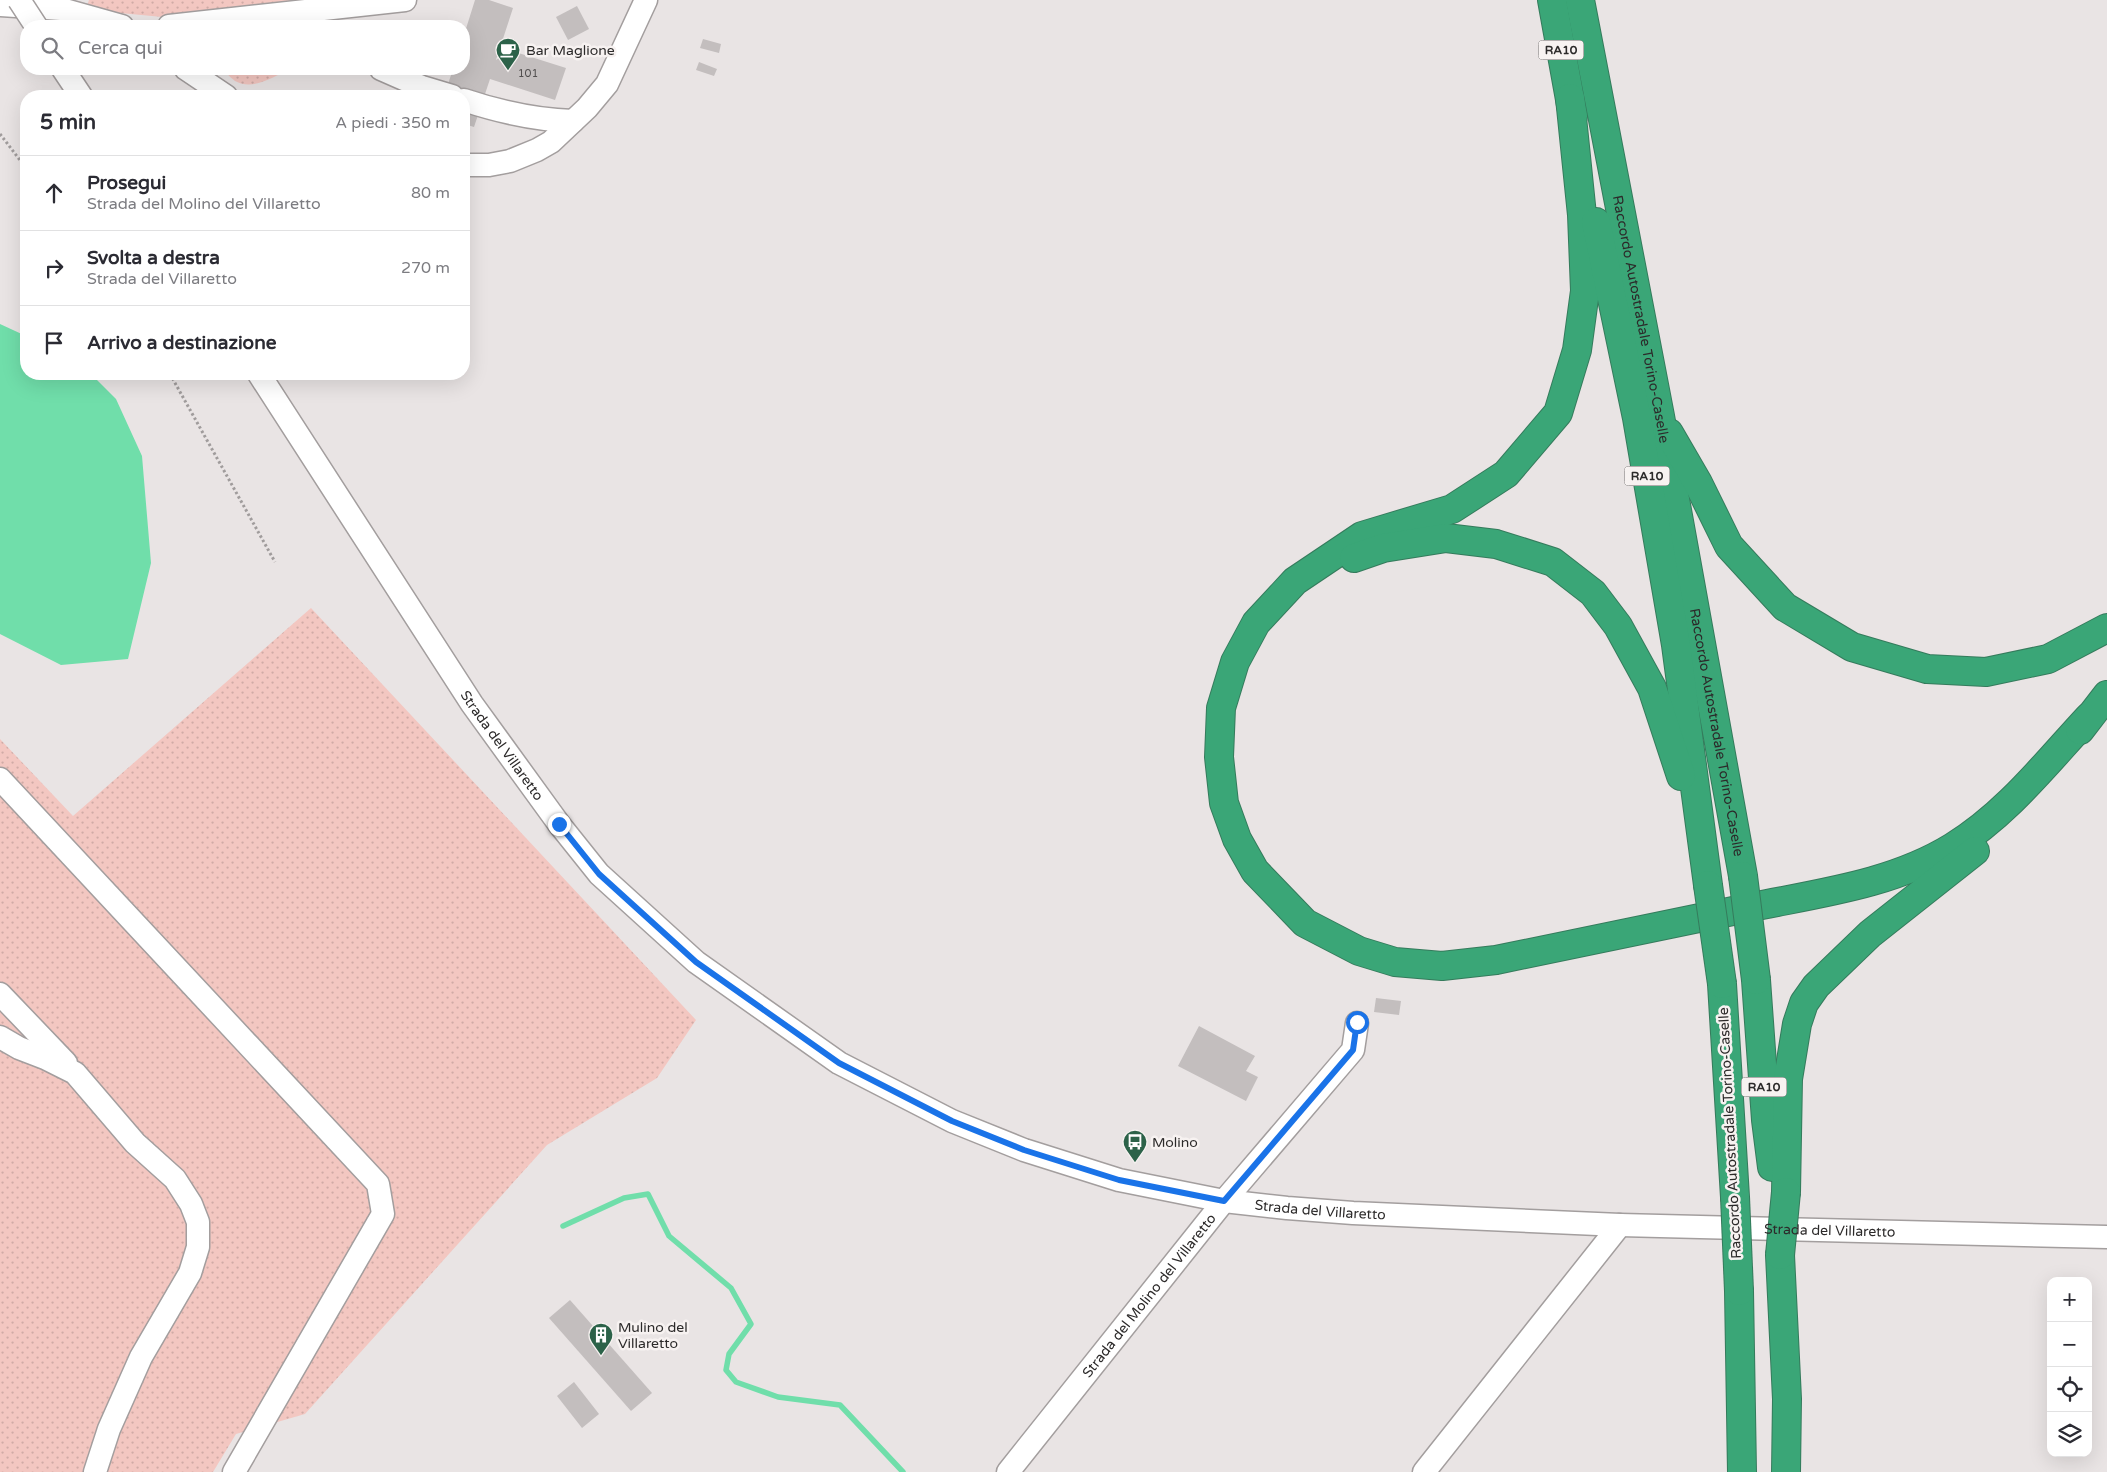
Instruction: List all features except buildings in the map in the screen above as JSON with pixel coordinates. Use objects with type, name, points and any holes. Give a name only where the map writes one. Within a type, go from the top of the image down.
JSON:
[{"type":"highway","name":"Raccordo Autostradale Torino-Caselle","points":[[1552,0],[1570,98],[1637,418],[1676,645],[1722,984],[1739,1291],[1742,1472]]},
{"type":"highway","name":"Raccordo Autostradale Torino-Caselle","points":[[1580,0],[1660,416],[1743,876],[1756,980],[1766,1120],[1781,1193],[1780,1255],[1788,1400],[1786,1472]]},
{"type":"highway","points":[[1570,98],[1582,215],[1586,291],[1577,350],[1558,413],[1506,474],[1452,509],[1362,536],[1295,581],[1256,623],[1235,662],[1221,708],[1219,757],[1224,803],[1238,839],[1255,871],[1305,922],[1359,951],[1395,962],[1418,965],[1460,965],[1496,960],[1851,887],[1927,862],[1955,846],[1988,821],[2021,791],[2090,717]]},
{"type":"highway","points":[[1660,416],[1698,483],[1729,546],[1785,607],[1852,647],[1927,669],[1986,672],[2048,659],[2107,628]]},
{"type":"highway","points":[[1279,600],[1352,558],[1383,548],[1446,538],[1496,544],[1553,562],[1593,593],[1618,626],[1652,688],[1679,769],[1706,872]]},
{"type":"highway","points":[[1781,1193],[1788,1079],[1796,1024],[1804,1003],[1816,986],[1870,934],[2014,821],[2107,695]]},
{"type":"street","points":[[19,0],[32,20]]},
{"type":"street","points":[[223,20],[405,0]]},
{"type":"street","points":[[470,165],[510,161],[538,150],[551,142],[607,84],[646,0]]},
{"type":"street","points":[[0,4],[61,9],[100,20]]},
{"type":"street","points":[[67,75],[77,90]]},
{"type":"street","points":[[195,75],[217,90]]},
{"type":"street","points":[[395,75],[432,90]]},
{"type":"street","points":[[470,102],[520,116],[573,121]]},
{"type":"street","name":"Strada del Villaretto","points":[[263,380],[472,704],[559,824],[599,874],[696,962],[839,1063],[952,1121],[1024,1150],[1119,1180],[1224,1201],[1353,1213],[1620,1225],[2107,1237]]},
{"type":"street","points":[[0,779],[378,1184],[383,1214],[234,1472]]},
{"type":"street","points":[[0,994],[75,1073],[135,1142],[175,1179],[191,1204],[198,1222],[198,1247],[190,1273],[141,1357],[109,1429],[95,1472]]},
{"type":"street","name":"Strada del Molino del Villaretto","points":[[1008,1472],[1224,1201],[1353,1050],[1357,1022]]},
{"type":"street","points":[[0,1037],[19,1048],[75,1073]]},
{"type":"street","points":[[1424,1472],[1620,1225]]},
{"type":"path","points":[[0,134],[20,160]]},
{"type":"path","points":[[173,380],[275,562]]},
{"type":"shaded area","points":[[89,0],[325,0],[173,18],[120,13],[87,6]]},
{"type":"shaded area","points":[[229,75],[278,75],[256,84],[242,84]]},
{"type":"shaded area","points":[[0,324],[20,333],[20,380],[97,380],[116,399],[142,456],[151,563],[128,659],[61,665],[0,634]]},
{"type":"shaded area","points":[[311,608],[696,1020],[657,1078],[547,1145],[305,1414],[236,1434],[213,1472],[0,1472],[0,739],[73,816]]},
{"type":"waterway","points":[[563,1226],[624,1198],[648,1194],[669,1236],[731,1288],[751,1324],[729,1354],[726,1370],[736,1382],[778,1397],[840,1405],[903,1472]]},
{"type":"place","name":"Bar Maglione","points":[[508,71]]},
{"type":"place","name":"Molino","points":[[1135,1163]]},
{"type":"place","name":"Mulino del Villaretto","points":[[601,1356]]},
{"type":"route","points":[[559,824],[599,874],[696,962],[839,1063],[952,1121],[1024,1150],[1119,1180],[1224,1201],[1353,1050],[1357,1022]]}]
